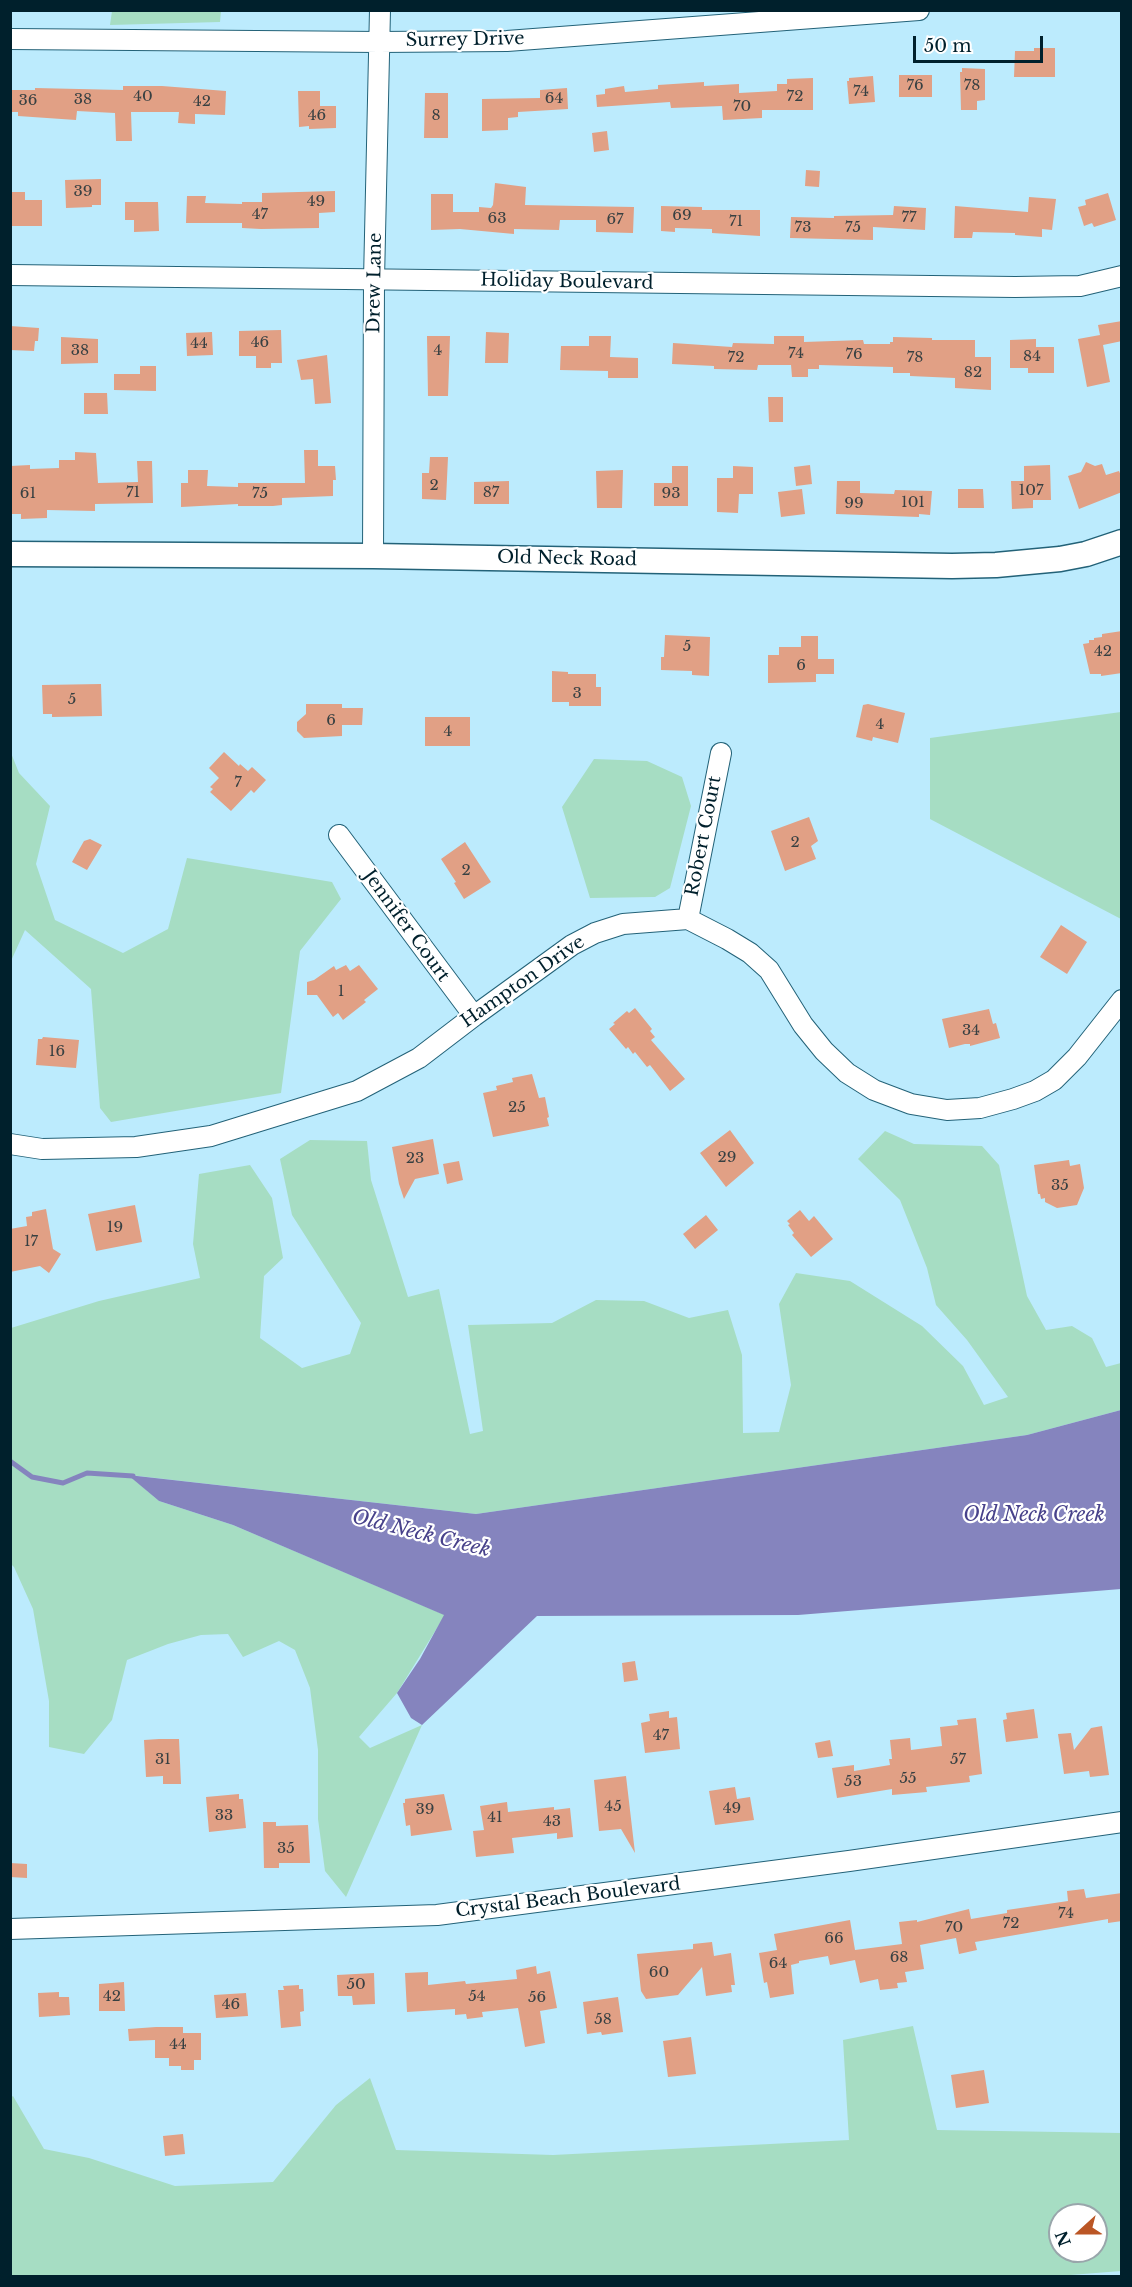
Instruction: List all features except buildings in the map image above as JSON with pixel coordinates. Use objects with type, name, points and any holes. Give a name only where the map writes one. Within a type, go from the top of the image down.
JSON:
[{"type":"street","name":"Drew Lane","points":[[373,556],[374,280],[380,10]]},
{"type":"street","name":"Surrey Drive","points":[[10,39],[507,41],[918,10]]},
{"type":"street","name":"Holiday Boulevard","points":[[10,275],[1015,287],[1080,286],[1122,276]]},
{"type":"street","name":"Old Neck Road","points":[[10,554],[373,556],[951,566],[996,565],[1060,559],[1086,554],[1122,542]]},
{"type":"street","name":"Robert Court","points":[[688,919],[721,753]]},
{"type":"street","name":"Jennifer Court","points":[[339,835],[474,1016]]},
{"type":"street","points":[[688,919],[750,953],[769,970],[803,1025],[824,1052],[847,1073],[874,1090],[911,1104],[947,1110],[980,1108],[1035,1091],[1054,1080],[1077,1057],[1122,1000]]},
{"type":"street","name":"Hampton Drive","points":[[10,1144],[42,1149],[136,1147],[211,1136],[357,1091],[419,1058],[572,945],[595,933],[623,924],[688,919]]},
{"type":"street","name":"Crystal Beach Boulevard","points":[[10,1929],[437,1915],[1122,1822]]},
{"type":"green space","points":[[112,11],[221,11],[220,22],[110,25]]},
{"type":"green space","points":[[1121,712],[1121,919],[930,819],[930,738]]},
{"type":"green space","points":[[11,753],[19,773],[50,806],[36,864],[55,920],[123,953],[168,929],[187,858],[332,882],[341,899],[300,951],[281,1093],[111,1122],[100,1108],[91,989],[25,930],[11,961]]},
{"type":"green space","points":[[594,759],[647,761],[682,777],[691,806],[670,888],[655,897],[590,898],[562,807]]},
{"type":"green space","points":[[885,1131],[914,1144],[982,1146],[999,1165],[1027,1296],[1046,1330],[1072,1326],[1092,1338],[1106,1367],[1121,1363],[1121,1410],[1027,1435],[476,1514],[129,1475],[159,1501],[233,1525],[445,1615],[397,1693],[359,1737],[370,1748],[422,1725],[346,1897],[325,1871],[318,1819],[318,1750],[310,1688],[295,1650],[279,1641],[243,1657],[228,1634],[201,1635],[168,1644],[127,1660],[112,1720],[84,1754],[49,1747],[49,1701],[33,1609],[11,1564],[11,1328],[99,1301],[200,1278],[193,1244],[199,1174],[250,1165],[272,1198],[283,1258],[264,1276],[260,1338],[302,1368],[350,1354],[361,1323],[292,1215],[280,1159],[310,1140],[367,1141],[371,1180],[408,1297],[439,1289],[470,1434],[483,1431],[468,1325],[552,1323],[596,1300],[644,1301],[689,1318],[728,1310],[742,1355],[743,1433],[779,1432],[791,1385],[779,1304],[796,1273],[850,1281],[922,1326],[963,1366],[984,1405],[1008,1397],[967,1340],[936,1305],[927,1268],[900,1200],[858,1159]]},
{"type":"green space","points":[[913,2026],[937,2130],[1121,2133],[1121,2271],[1058,2276],[11,2276],[10,2098],[13,2096],[44,2149],[89,2158],[175,2186],[273,2182],[336,2105],[370,2078],[396,2150],[553,2155],[849,2140],[843,2040]]},
{"type":"water","name":"Old Neck Creek","points":[[1121,1410],[1121,1589],[798,1615],[537,1616],[422,1725],[411,1718],[397,1693],[420,1659],[444,1615],[233,1525],[159,1501],[128,1475],[476,1514],[1027,1435]]},
{"type":"waterway","name":"Old Neck Creek","points":[[10,1461],[32,1477],[63,1483],[87,1473],[133,1476]]}]
